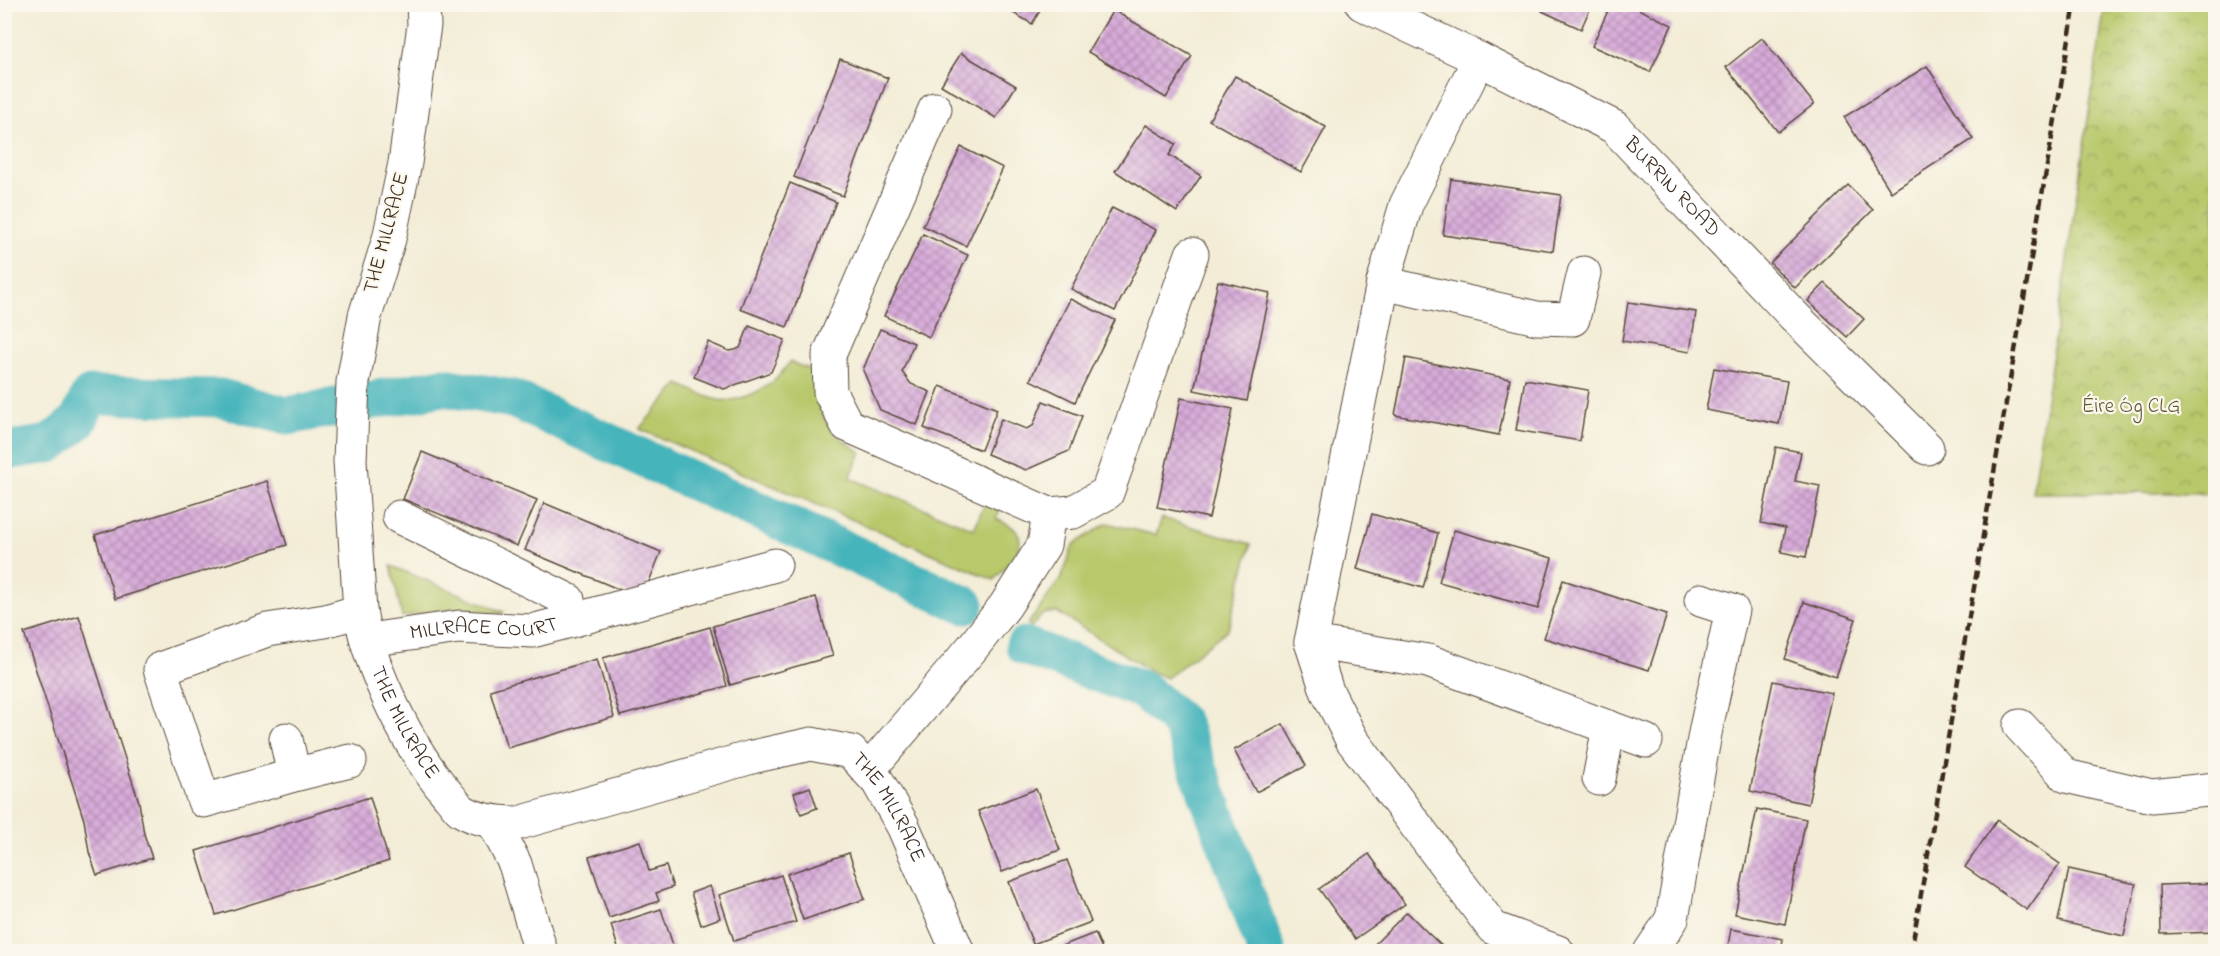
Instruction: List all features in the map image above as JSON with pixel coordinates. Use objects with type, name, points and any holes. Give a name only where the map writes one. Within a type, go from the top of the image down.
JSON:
[{"type":"street","name":"THE MILLRACE","points":[[423,4],[424,25],[405,163],[389,239],[365,316],[353,381],[350,460],[364,625],[380,677],[405,728],[435,780],[461,810],[494,823],[519,823],[752,757],[811,744],[851,752],[878,782],[903,826],[958,951]]},
{"type":"street","name":"BURRIN ROAD","points":[[1362,4],[1479,59],[1614,127],[1793,315],[1927,448]]},
{"type":"street","points":[[1479,59],[1406,205],[1383,283],[1311,642],[1327,691],[1352,740],[1493,928],[1558,951]]},
{"type":"street","points":[[935,109],[829,355],[830,393],[847,425],[1049,514],[1073,512],[1107,494],[1192,254]]},
{"type":"street","points":[[1383,283],[1537,318],[1573,319],[1584,273]]},
{"type":"street","points":[[868,771],[1005,606],[1044,545],[1049,514]]},
{"type":"street","name":"MILLRACE COURT","points":[[294,775],[204,801],[160,669],[267,630],[325,621],[364,625],[459,627],[532,632],[570,621],[568,600],[399,517]]},
{"type":"street","points":[[570,621],[775,565]]},
{"type":"street","points":[[1650,951],[1672,919],[1706,728],[1732,610],[1701,600]]},
{"type":"street","points":[[1311,642],[1428,661],[1646,741]]},
{"type":"street","points":[[2020,726],[2066,776],[2152,796],[2216,789]]},
{"type":"street","points":[[1599,779],[1609,728]]},
{"type":"street","points":[[286,738],[294,775],[350,761]]},
{"type":"street","points":[[494,823],[515,864],[542,951]]},
{"type":"green space","name":"Éire Óg CLG","points":[[2105,5],[2215,5],[2215,496],[2198,493],[2032,493]]},
{"type":"green space","points":[[790,362],[814,371],[817,396],[824,419],[837,435],[861,452],[850,478],[974,529],[985,503],[1000,510],[996,519],[1009,525],[1017,532],[1020,539],[1015,555],[994,580],[639,429],[679,384],[713,399],[732,400],[756,392],[770,384]]},
{"type":"green space","points":[[1162,518],[1251,544],[1228,629],[1167,678],[1152,672],[1057,612],[1043,614],[1031,627],[1028,624],[1062,577],[1073,545],[1107,523],[1156,535]]},
{"type":"green space","points":[[391,566],[504,612],[500,614],[467,609],[443,610],[402,617]]},
{"type":"building","points":[[998,4],[1044,4],[1032,24]]},
{"type":"building","points":[[1545,4],[1592,4],[1581,29],[1542,11]]},
{"type":"building","points":[[1611,4],[1628,4],[1672,25],[1650,72],[1592,46]]},
{"type":"building","points":[[1113,10],[1192,56],[1166,98],[1088,52]]},
{"type":"building","points":[[1762,38],[1814,104],[1778,132],[1726,67]]},
{"type":"building","points":[[961,53],[1016,86],[996,118],[941,85]]},
{"type":"building","points":[[840,59],[888,78],[843,196],[794,177]]},
{"type":"building","points":[[1927,66],[1973,139],[1891,192],[1844,117]]},
{"type":"building","points":[[1235,76],[1326,127],[1301,172],[1209,120]]},
{"type":"building","points":[[1146,125],[1176,144],[1169,155],[1201,176],[1177,212],[1115,171]]},
{"type":"building","points":[[961,147],[1003,168],[966,246],[923,226]]},
{"type":"building","points":[[1451,179],[1561,195],[1553,251],[1443,235]]},
{"type":"building","points":[[790,183],[836,202],[787,327],[740,309]]},
{"type":"building","points":[[1848,185],[1873,210],[1795,288],[1770,263]]},
{"type":"building","points":[[1112,208],[1156,230],[1115,311],[1071,289]]},
{"type":"building","points":[[923,234],[968,255],[929,337],[884,316]]},
{"type":"building","points":[[1218,281],[1270,293],[1247,401],[1194,390]]},
{"type":"building","points":[[1825,283],[1864,319],[1847,337],[1808,301]]},
{"type":"building","points":[[1070,299],[1115,320],[1075,402],[1030,380]]},
{"type":"building","points":[[1628,302],[1696,312],[1690,352],[1622,341]]},
{"type":"building","points":[[749,326],[785,340],[771,372],[724,389],[694,377],[708,342],[729,351],[735,350],[740,348]]},
{"type":"building","points":[[880,329],[914,343],[902,372],[911,384],[930,392],[917,425],[880,410],[863,370]]},
{"type":"building","points":[[1406,358],[1510,379],[1499,435],[1395,415]]},
{"type":"building","points":[[1714,368],[1787,381],[1779,424],[1706,410]]},
{"type":"building","points":[[1525,379],[1588,390],[1580,441],[1516,430]]},
{"type":"building","points":[[940,386],[997,409],[981,450],[924,428]]},
{"type":"building","points":[[1181,398],[1233,409],[1209,518],[1157,507]]},
{"type":"building","points":[[1043,401],[1082,416],[1069,451],[1026,470],[987,454],[1001,419],[1026,429],[1033,426]]},
{"type":"building","points":[[1776,447],[1801,452],[1795,481],[1820,486],[1806,557],[1781,552],[1785,528],[1761,523]]},
{"type":"building","points":[[422,452],[537,500],[517,546],[403,499]]},
{"type":"building","points":[[267,481],[287,545],[115,599],[95,535]]},
{"type":"building","points":[[544,503],[661,552],[642,599],[525,550]]},
{"type":"building","points":[[1372,514],[1438,533],[1423,588],[1357,569]]},
{"type":"building","points":[[1454,530],[1552,558],[1538,609],[1439,582]]},
{"type":"building","points":[[1563,580],[1667,614],[1649,670],[1544,638]]},
{"type":"building","points":[[816,597],[833,656],[730,685],[713,626]]},
{"type":"building","points":[[1804,602],[1856,619],[1836,677],[1785,659]]},
{"type":"building","points":[[79,616],[139,802],[144,834],[152,858],[97,875],[89,852],[84,820],[24,633]]},
{"type":"building","points":[[710,627],[727,686],[620,716],[603,658]]},
{"type":"building","points":[[597,659],[614,717],[507,748],[490,690]]},
{"type":"building","points":[[1773,681],[1832,693],[1808,804],[1750,791]]},
{"type":"building","points":[[1283,724],[1306,766],[1256,792],[1234,750]]},
{"type":"building","points":[[810,787],[817,808],[801,814],[794,793]]},
{"type":"building","points":[[1036,789],[1060,850],[1002,872],[978,811]]},
{"type":"building","points":[[370,797],[389,861],[216,915],[196,851]]},
{"type":"building","points":[[1757,809],[1806,819],[1785,924],[1735,914]]},
{"type":"building","points":[[1997,820],[2060,864],[2027,910],[1965,867]]},
{"type":"building","points":[[640,841],[649,871],[666,866],[673,887],[656,893],[659,901],[609,918],[589,857]]},
{"type":"building","points":[[849,853],[865,899],[803,920],[787,874]]},
{"type":"building","points":[[1369,854],[1405,904],[1355,939],[1319,889]]},
{"type":"building","points":[[1067,860],[1091,922],[1033,944],[1009,882]]},
{"type":"building","points":[[2069,869],[2136,884],[2124,936],[2058,921]]},
{"type":"building","points":[[781,875],[796,922],[734,941],[719,895]]},
{"type":"building","points":[[2216,883],[2216,932],[2161,934],[2160,885]]},
{"type":"building","points":[[710,886],[720,918],[701,925],[691,893]]},
{"type":"building","points":[[661,909],[675,951],[619,951],[611,925]]},
{"type":"building","points":[[1407,912],[1428,933],[1447,951],[1368,951]]},
{"type":"building","points":[[1731,929],[1783,939],[1781,951],[1727,951]]},
{"type":"building","points":[[1095,933],[1103,951],[1049,951]]},
{"type":"waterway","points":[[4,451],[50,444],[78,421],[90,395],[221,398],[287,416],[443,387],[513,399],[965,605]]},
{"type":"waterway","points":[[1025,646],[1143,690],[1181,723],[1267,952]]},
{"type":"railway","points":[[1911,952],[2075,4]]}]
